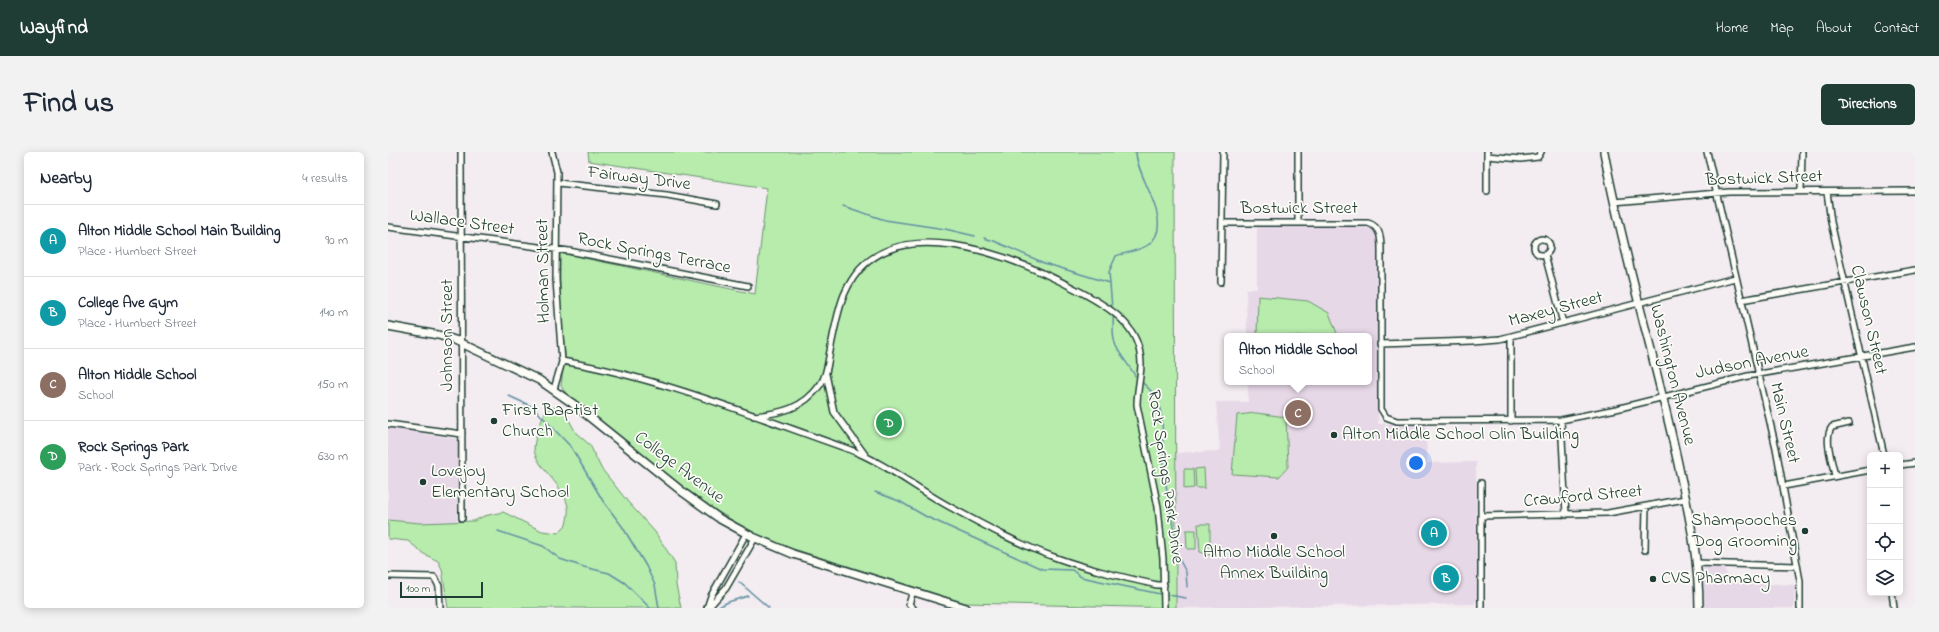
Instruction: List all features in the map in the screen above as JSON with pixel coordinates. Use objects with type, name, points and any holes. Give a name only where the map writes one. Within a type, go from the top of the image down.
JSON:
[{"type":"main road","name":"Washington Avenue","points":[[1604,152],[1614,202],[1663,396],[1685,499],[1697,563],[1699,608]]},
{"type":"main road","name":"College Avenue","points":[[388,326],[438,335],[462,342],[530,375],[554,390],[684,493],[720,519],[746,534],[793,554],[966,608]]},
{"type":"street","name":"Johnson Street","points":[[461,152],[460,237],[462,342],[462,518]]},
{"type":"street","name":"Holman Street","points":[[552,152],[558,183],[556,249],[562,361],[554,390]]},
{"type":"street","points":[[1221,282],[1223,152]]},
{"type":"street","points":[[1298,152],[1298,222]]},
{"type":"street","points":[[1487,191],[1487,154],[1530,159],[1538,157],[1541,152]]},
{"type":"street","name":"Main Street","points":[[1707,152],[1784,486],[1800,584],[1800,608]]},
{"type":"street","points":[[1801,191],[1802,152]]},
{"type":"street","name":"Fairway Drive","points":[[558,183],[667,195],[716,204]]},
{"type":"street","name":"Bostwick Street","points":[[1614,202],[1716,193],[1915,191]]},
{"type":"street","name":"Clawson Street","points":[[1827,192],[1827,198],[1861,356],[1883,452]]},
{"type":"street","name":"Bostwick Street","points":[[1222,223],[1368,223],[1375,226],[1381,238],[1380,344]]},
{"type":"street","name":"Wallace Street","points":[[388,227],[556,249]]},
{"type":"street","name":"Rock Springs Park Drive","points":[[754,416],[778,414],[797,406],[820,386],[826,373],[840,305],[851,282],[867,263],[877,256],[898,247],[929,242],[976,250],[1022,264],[1047,275],[1103,304],[1127,324],[1135,337],[1139,350],[1140,367],[1137,405],[1158,507],[1164,585],[1164,608]]},
{"type":"street","name":"Rock Springs Terrace","points":[[556,249],[748,286]]},
{"type":"street","points":[[1545,255],[1563,323]]},
{"type":"street","points":[[1741,300],[1915,270]]},
{"type":"street","name":"Maxey Street","points":[[1380,344],[1473,342],[1511,337],[1639,302],[1735,278]]},
{"type":"street","points":[[1511,337],[1511,421]]},
{"type":"street","name":"Judson Avenue","points":[[1380,344],[1380,401],[1384,414],[1392,420],[1412,422],[1561,420],[1603,412],[1663,396],[1759,374],[1915,347]]},
{"type":"street","name":"Rock Springs Park Drive","points":[[562,361],[636,377],[754,416],[866,457],[951,508],[1028,547],[1053,557],[1102,572],[1157,585],[1164,585]]},
{"type":"street","name":"Rock Springs Park Drive","points":[[826,373],[829,396],[834,412],[866,457]]},
{"type":"street","points":[[1561,420],[1566,515]]},
{"type":"street","points":[[1835,476],[1828,441],[1830,431],[1832,427],[1849,423]]},
{"type":"street","points":[[388,424],[462,434]]},
{"type":"street","points":[[1903,465],[1915,463]]},
{"type":"street","points":[[1784,486],[1867,471]]},
{"type":"street","points":[[1481,483],[1481,608]]},
{"type":"street","name":"Crawford Street","points":[[1482,516],[1608,513],[1685,499]]},
{"type":"street","points":[[1645,550],[1646,507]]},
{"type":"street","points":[[708,608],[711,596],[746,534]]},
{"type":"street","points":[[708,608],[726,588],[755,538]]},
{"type":"street","points":[[1697,563],[1797,566]]},
{"type":"street","points":[[388,576],[430,576],[436,579],[439,586],[440,608]]},
{"type":"street","points":[[913,591],[909,604],[913,608]]},
{"type":"street","points":[[1892,596],[1894,608]]},
{"type":"shaded area","points":[[1257,227],[1361,227],[1372,229],[1375,233],[1377,239],[1378,424],[1426,424],[1427,463],[1476,462],[1477,600],[1474,604],[1176,608],[1176,453],[1220,451],[1216,402],[1248,402],[1248,385],[1372,385],[1372,333],[1247,333],[1246,289],[1257,289]]},
{"type":"shaded area","name":"Lovejoy Elementary School","points":[[388,428],[458,439],[457,525],[388,527]]},
{"type":"shaded area","points":[[1703,567],[1724,568],[1730,582],[1795,585],[1794,608],[1704,608]]},
{"type":"green space","points":[[588,152],[1175,152],[1176,608],[965,603],[781,545],[750,531],[717,511],[657,468],[565,392],[561,386],[565,354],[560,303],[560,253],[755,294],[767,188],[589,161]]},
{"type":"green space","points":[[1258,296],[1308,301],[1329,313],[1337,333],[1257,333]]},
{"type":"green space","points":[[559,406],[565,412],[576,433],[590,445],[601,468],[628,502],[655,532],[675,563],[676,585],[681,608],[448,608],[442,569],[438,561],[424,554],[408,541],[388,539],[388,520],[420,523],[474,521],[484,516],[503,512],[542,531],[558,533],[566,525],[568,507],[561,491],[539,462],[535,455],[534,448],[537,433],[546,410]]},
{"type":"green space","points":[[1256,413],[1286,417],[1288,467],[1279,477],[1232,474],[1237,415]]},
{"type":"green space","points":[[1204,468],[1205,488],[1196,488],[1195,469]]},
{"type":"green space","points":[[1184,469],[1193,469],[1194,488],[1184,489]]},
{"type":"green space","points":[[1198,524],[1210,524],[1210,555],[1200,552]]},
{"type":"green space","points":[[1186,530],[1196,530],[1196,549],[1187,549]]},
{"type":"waterway","points":[[1112,308],[1109,272],[1116,256],[1148,245],[1156,236],[1158,225],[1157,213],[1142,175],[1136,152]]},
{"type":"waterway","points":[[843,206],[885,220],[945,229],[975,236]]},
{"type":"waterway","points":[[984,238],[1044,263],[1110,283]]},
{"type":"waterway","points":[[1113,314],[1114,342],[1120,354],[1135,376]]},
{"type":"waterway","points":[[1141,381],[1157,397],[1162,418],[1164,473],[1178,557],[1186,572],[1187,587]]},
{"type":"waterway","points":[[509,396],[533,407],[571,447],[603,501],[622,526],[646,566],[655,585],[659,608]]},
{"type":"waterway","points":[[875,492],[899,501],[925,516],[1042,569],[1072,570],[1081,577],[1160,594]]},
{"type":"waterway","points":[[498,531],[543,546],[560,559],[609,573],[625,583],[650,608]]},
{"type":"waterway","points":[[739,582],[769,608]]},
{"type":"waterway","points":[[1169,595],[1186,598]]},
{"type":"waterway","points":[[717,608],[728,602],[748,596]]},
{"type":"place","name":"Alton Middle School","points":[[1298,413]]},
{"type":"place","name":"First Baptist Church","points":[[494,421]]},
{"type":"place","name":"Rock Springs Park","points":[[889,423]]},
{"type":"place","name":"Alton Middle School Olin Building","points":[[1334,435]]},
{"type":"place","name":"Lovejoy Elementary School","points":[[423,482]]},
{"type":"place","name":"Shampooches Dog Grooming","points":[[1805,531]]},
{"type":"place","name":"Alton Middle School Main Building","points":[[1434,533]]},
{"type":"place","name":"Altno Middle School Annex Building","points":[[1274,536]]},
{"type":"place","name":"College Ave Gym","points":[[1446,578]]},
{"type":"place","name":"CVS Pharmacy","points":[[1653,579]]}]
